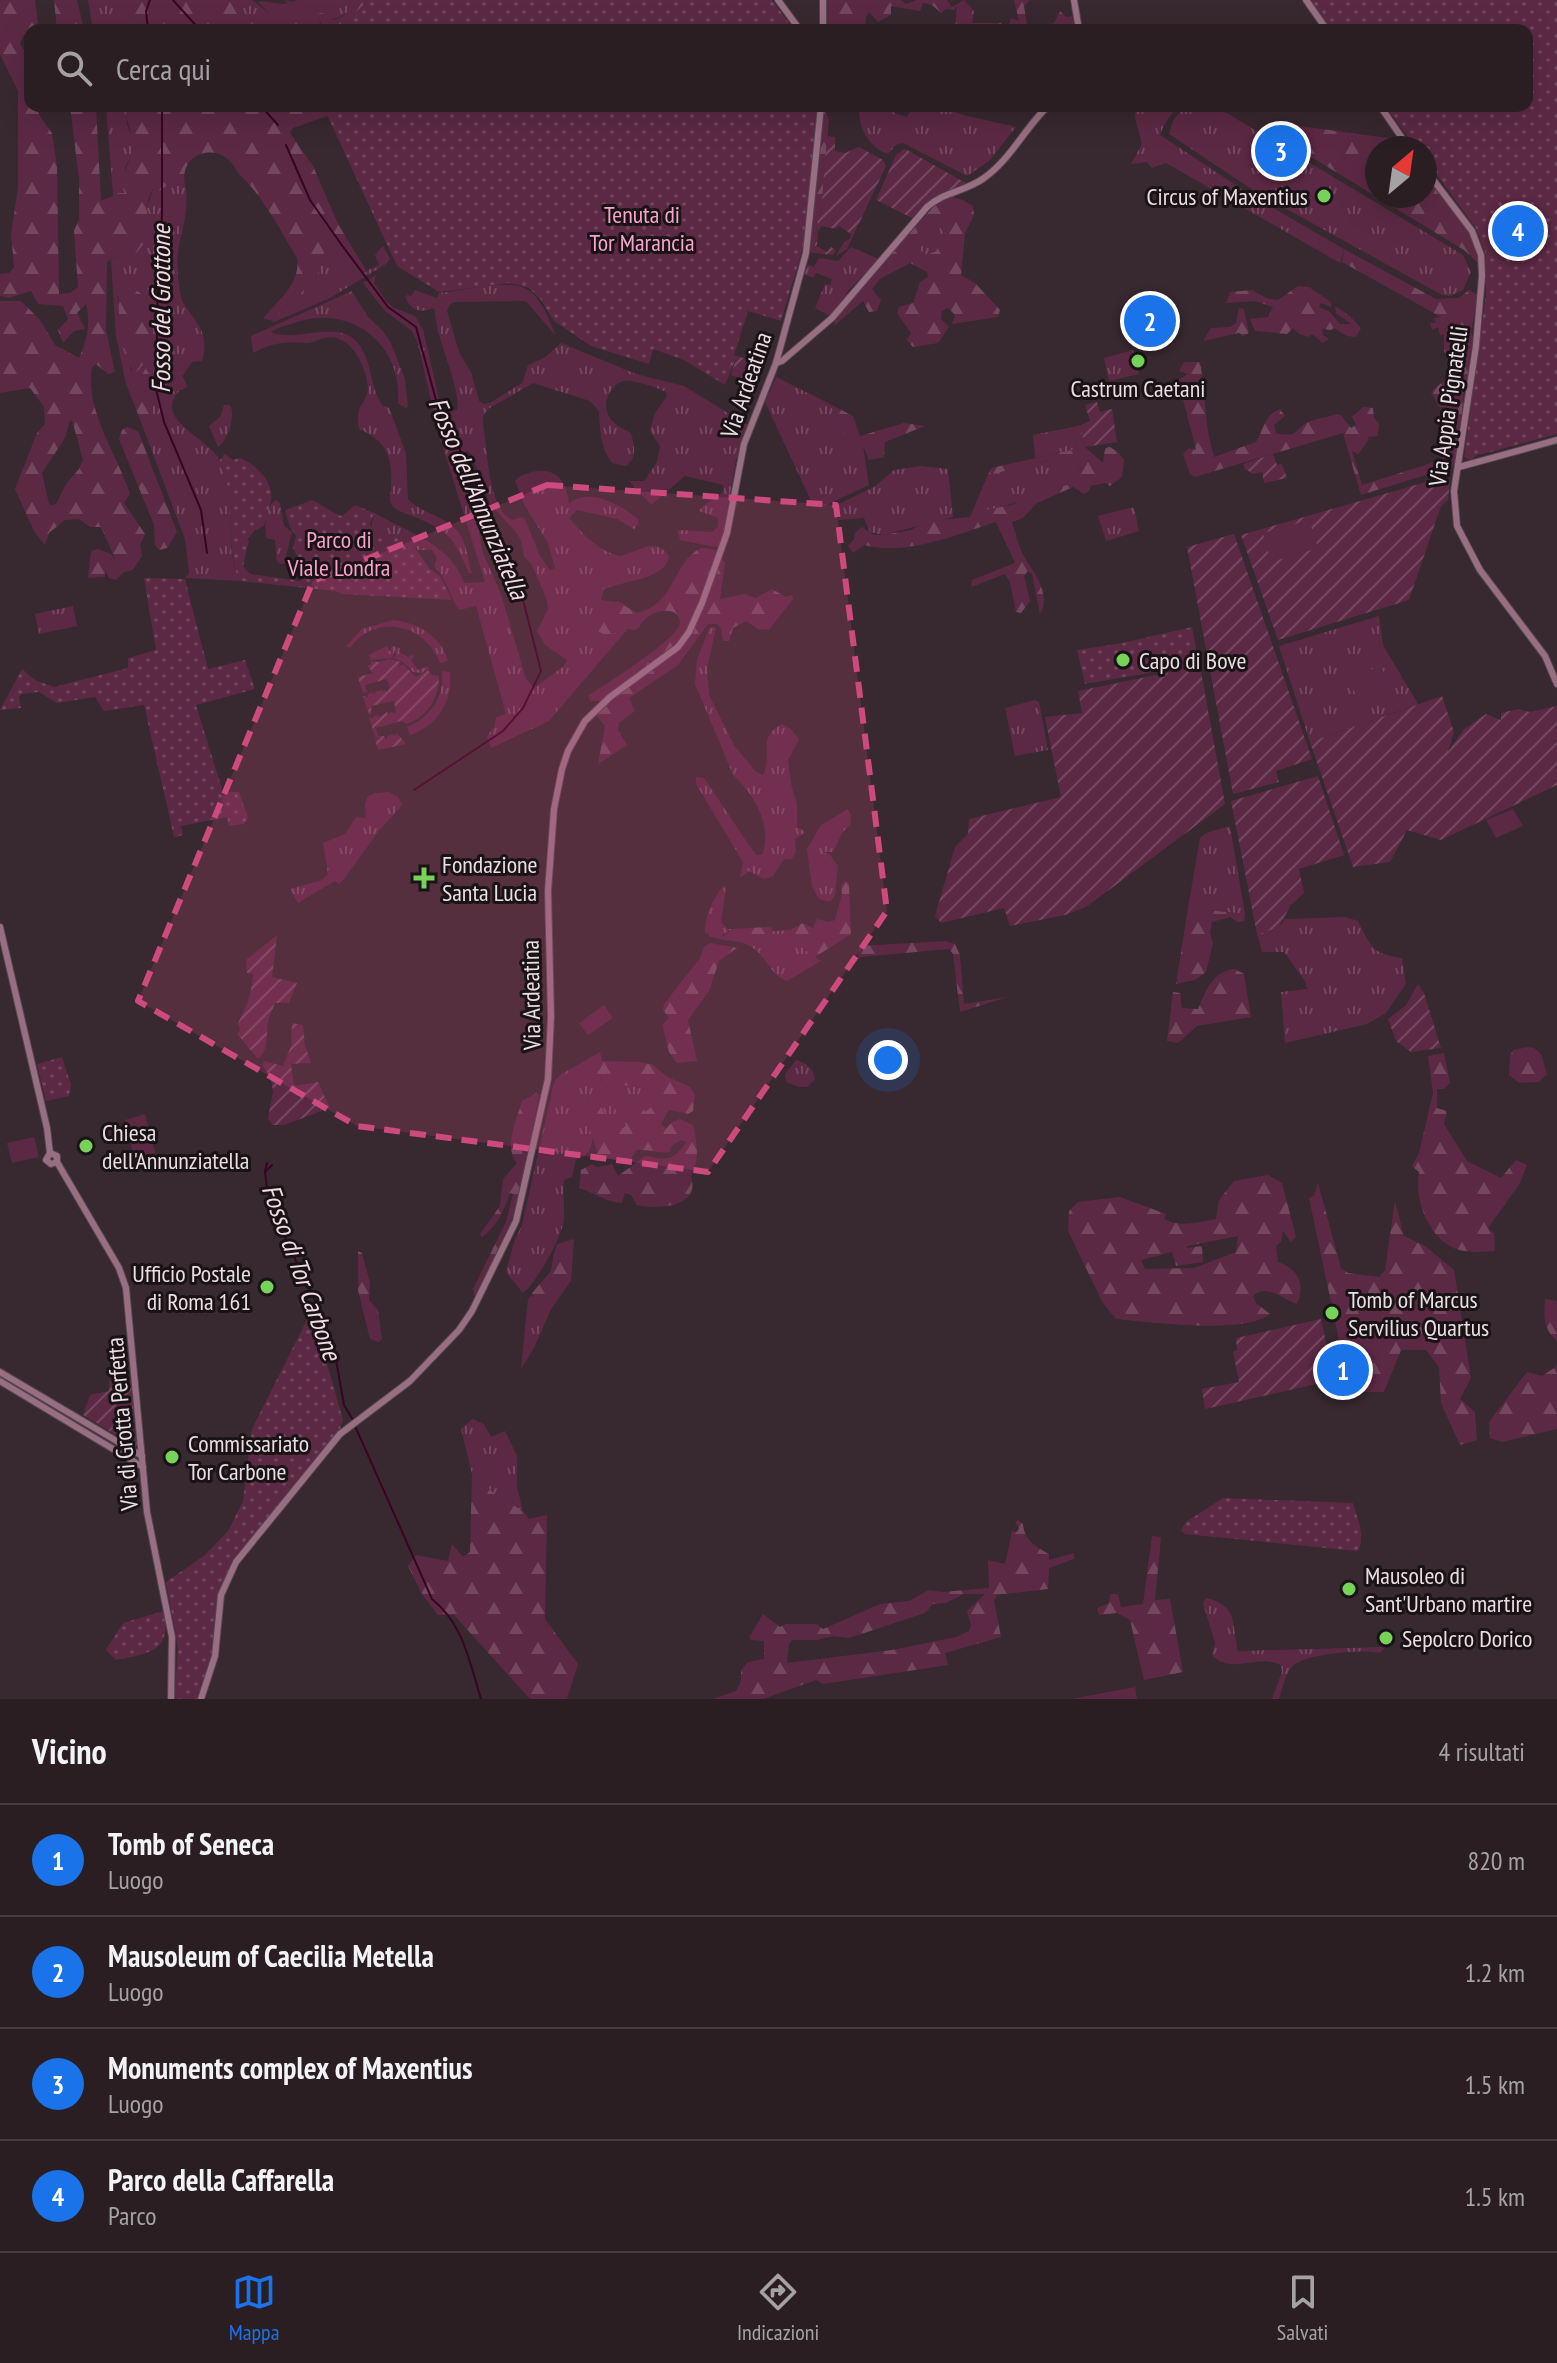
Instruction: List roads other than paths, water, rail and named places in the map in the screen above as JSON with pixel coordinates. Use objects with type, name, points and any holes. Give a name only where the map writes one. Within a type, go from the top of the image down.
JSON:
[{"type":"main road","points":[[778,0],[796,24]]},
{"type":"main road","points":[[823,0],[823,24]]},
{"type":"main road","points":[[1074,0],[1078,24]]},
{"type":"main road","points":[[1306,0],[1323,24]]},
{"type":"main road","name":"Via Ardeatina","points":[[201,1699],[213,1664],[221,1595],[230,1573],[325,1451],[353,1422],[410,1381],[459,1330],[472,1311],[516,1221],[548,1079],[551,1017],[548,891],[554,809],[564,760],[577,733],[596,709],[672,653],[692,628],[727,533],[744,444],[776,363],[809,239],[820,112]]},
{"type":"main road","points":[[776,363],[832,318],[932,202],[983,180],[1043,112]]},
{"type":"main road","points":[[1384,112],[1401,136]]},
{"type":"main road","name":"Via Appia Pignatelli","points":[[1437,185],[1472,231],[1481,255],[1476,346],[1453,504],[1461,538],[1502,603],[1545,656],[1557,684]]},
{"type":"main road","points":[[1459,467],[1557,440]]},
{"type":"main road","name":"Via di Grotta Perfetta","points":[[0,927],[44,1111],[50,1153],[46,1158],[51,1164],[57,1162],[124,1280],[150,1532],[172,1631],[171,1699]]},
{"type":"main road","points":[[0,1372],[142,1456]]},
{"type":"main road","points":[[0,1381],[143,1467]]},
{"type":"waterway","name":"Fosso del Grottone","points":[[147,24],[146,11],[150,0]]},
{"type":"waterway","name":"Fosso dell'Annunziatella","points":[[173,0],[195,24]]},
{"type":"waterway","name":"Fosso del Grottone","points":[[162,112],[156,389],[164,422],[201,510],[207,553]]},
{"type":"waterway","name":"Fosso dell'Annunziatella","points":[[266,112],[278,125]]},
{"type":"waterway","name":"Fosso dell'Annunziatella","points":[[286,145],[310,200],[341,244],[388,307],[416,327],[442,422],[455,436],[483,513],[517,576],[541,671],[523,708],[503,731],[414,790]]},
{"type":"waterway","name":"Fosso di Tor Carbone","points":[[265,1171],[267,1163]]},
{"type":"waterway","name":"Fosso di Tor Carbone","points":[[272,1165],[265,1172],[267,1188],[279,1225],[318,1307],[335,1354],[344,1405],[353,1420]]},
{"type":"waterway","points":[[355,1426],[432,1599],[443,1609],[458,1632],[481,1699]]},
{"type":"place","name":"Monuments complex of Maxentius","points":[[1281,151]]},
{"type":"place","name":"Circus of Maxentius","points":[[1324,196]]},
{"type":"place","name":"Parco della Caffarella","points":[[1518,231]]},
{"type":"place","name":"Mausoleum of Caecilia Metella","points":[[1150,321]]},
{"type":"place","name":"Castrum Caetani","points":[[1138,361]]},
{"type":"place","name":"Capo di Bove","points":[[1123,660]]},
{"type":"place","name":"Fondazione Santa Lucia","points":[[424,878]]},
{"type":"place","name":"Chiesa dell'Annunziatella","points":[[86,1146]]},
{"type":"place","name":"Ufficio Postale di Roma 161","points":[[267,1287]]},
{"type":"place","name":"Tomb of Marcus Servilius Quartus","points":[[1332,1313]]},
{"type":"place","name":"Tomb of Seneca","points":[[1343,1370]]},
{"type":"place","name":"Commissariato Tor Carbone","points":[[172,1457]]},
{"type":"place","name":"Mausoleo di Sant'Urbano martire","points":[[1349,1589]]},
{"type":"place","name":"Sepolcro Dorico","points":[[1386,1638]]},
{"type":"park label","name":"Tenuta di Tor Marancia","points":[[642,228]]},
{"type":"park label","name":"Parco di Viale Londra","points":[[339,553]]}]
